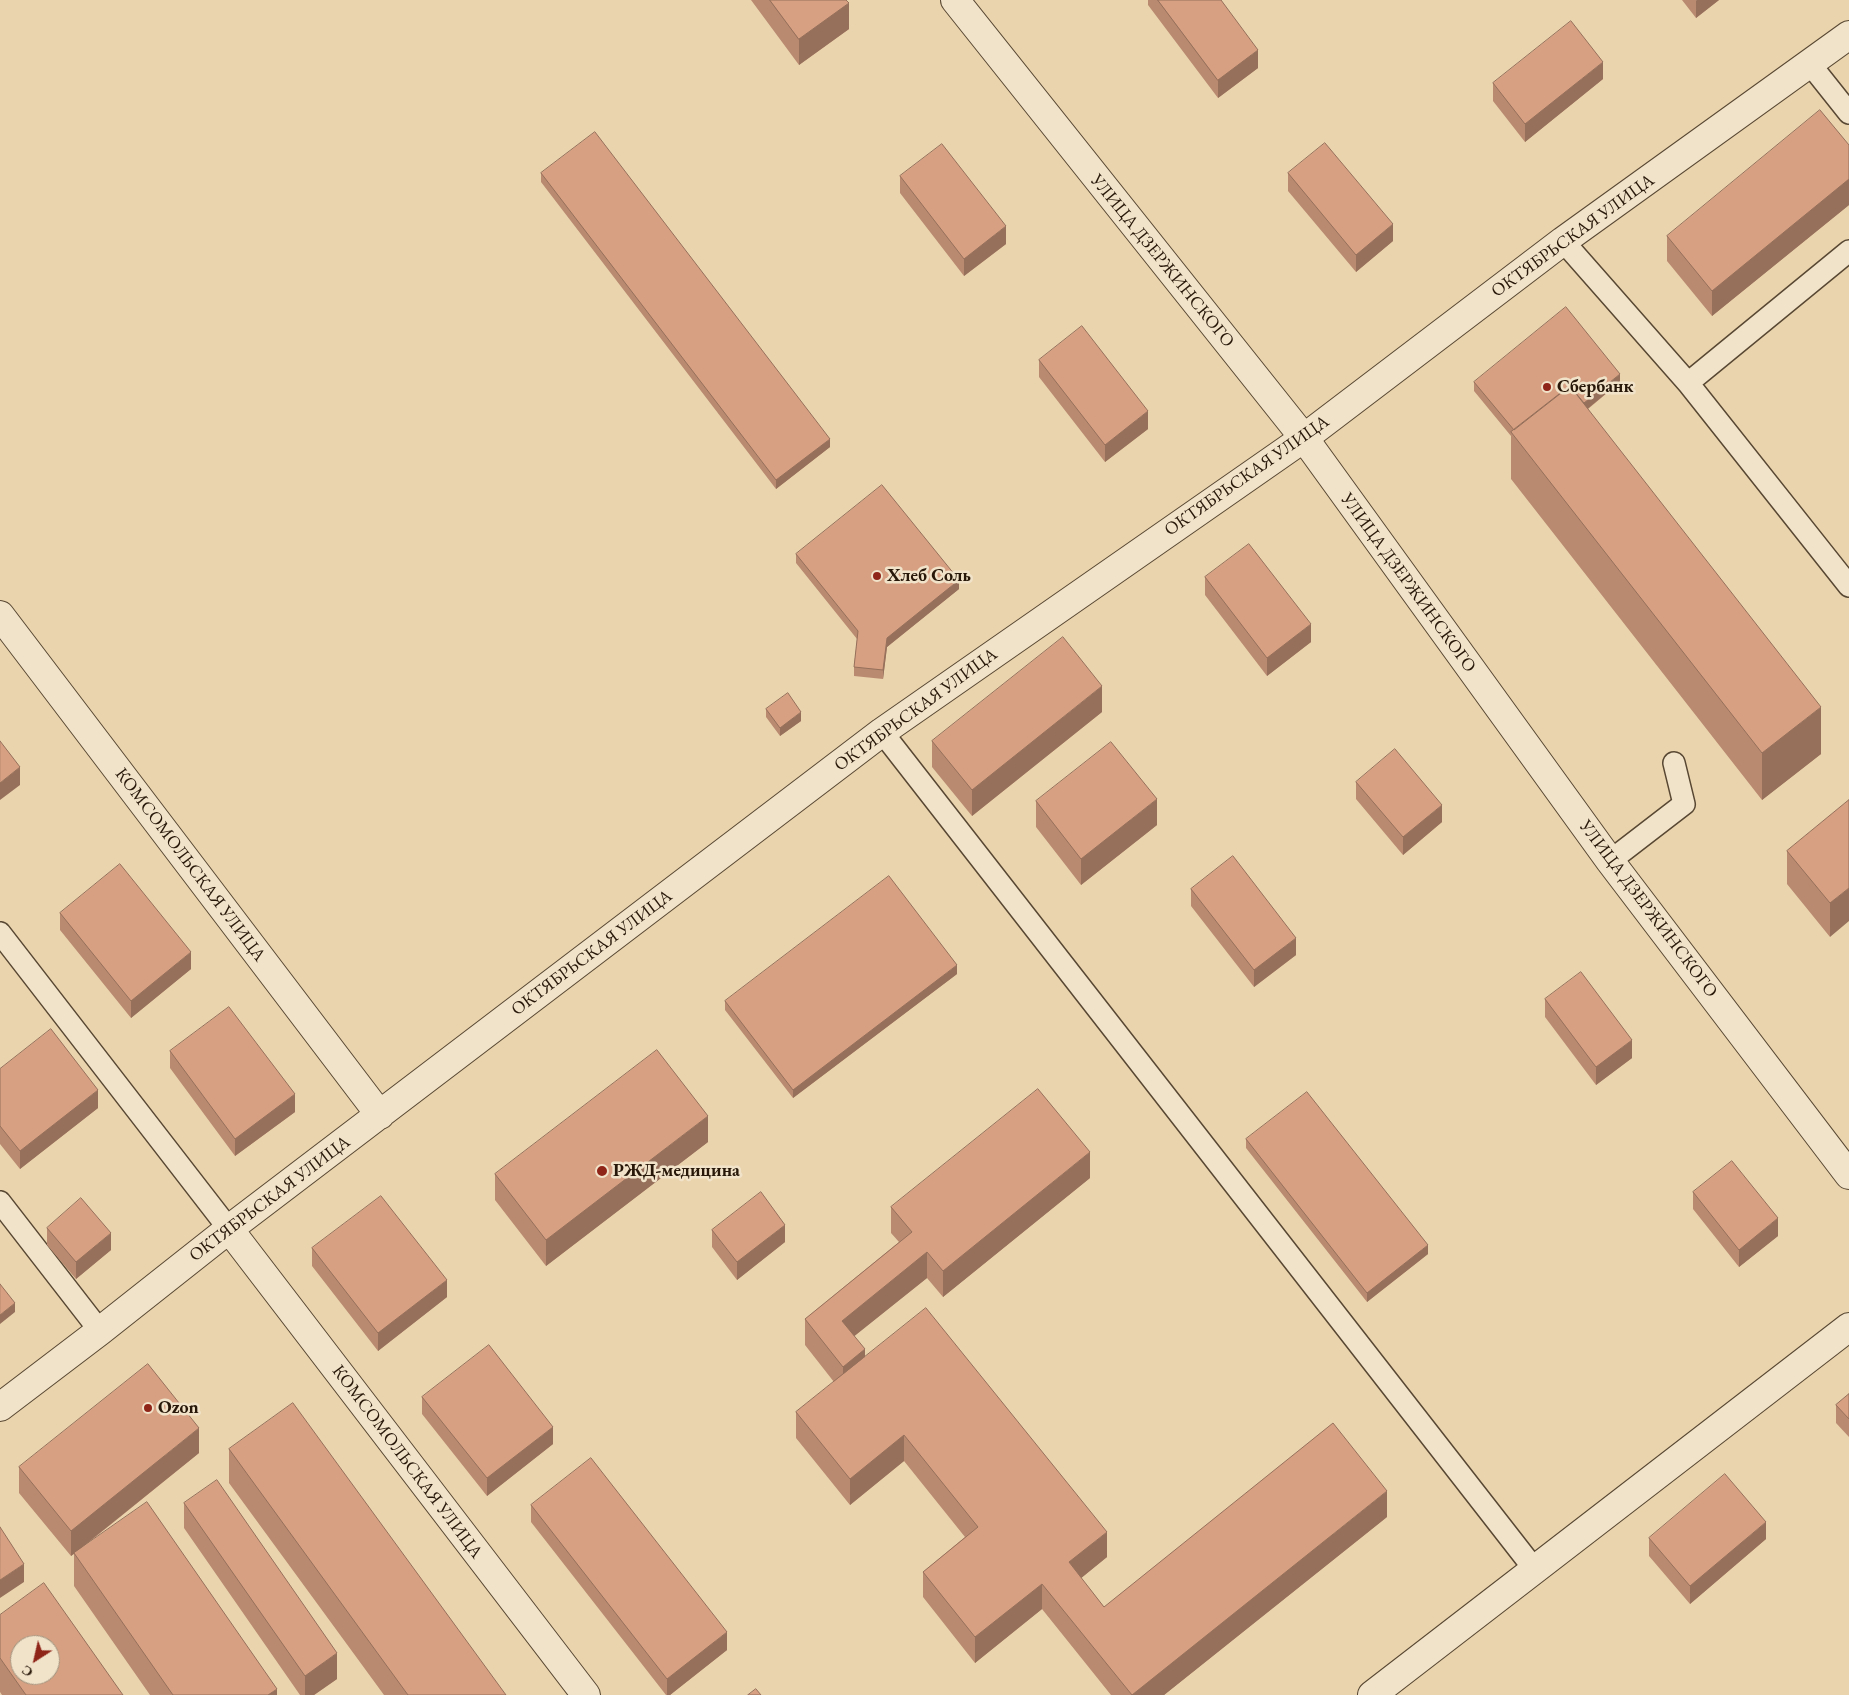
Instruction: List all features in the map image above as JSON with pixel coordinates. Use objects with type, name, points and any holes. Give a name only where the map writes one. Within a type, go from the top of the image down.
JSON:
[{"type":"street","name":"УЛИЦА ДЗЕРЖИНСКОГО","points":[[964,3],[1304,438],[1610,860],[1849,1175]]},
{"type":"street","name":"ОКТЯБРЬСКАЯ УЛИЦА","points":[[0,1407],[229,1229],[882,732],[1304,438],[1563,241],[1849,35]]},
{"type":"street","name":"КОМСОМОЛЬСКАЯ УЛИЦА","points":[[0,615],[380,1115]]},
{"type":"street","name":"КОМСОМОЛЬСКАЯ УЛИЦА","points":[[229,1229],[586,1695]]},
{"type":"street","points":[[1372,1695],[1849,1327]]},
{"type":"lane","points":[[1810,64],[1849,113]]},
{"type":"lane","points":[[1563,241],[1688,383],[1849,586]]},
{"type":"lane","points":[[1688,383],[1849,252]]},
{"type":"lane","points":[[882,732],[1535,1570]]},
{"type":"lane","points":[[1610,860],[1684,804],[1674,763]]},
{"type":"lane","points":[[0,933],[229,1229]]},
{"type":"lane","points":[[0,1202],[100,1331]]},
{"type":"building","points":[[770,0],[846,0],[849,3],[799,39]]},
{"type":"building","points":[[1158,0],[1221,0],[1258,50],[1218,80]]},
{"type":"building","points":[[1571,21],[1603,62],[1525,124],[1493,83]]},
{"type":"building","points":[[1820,110],[1849,145],[1849,179],[1712,291],[1667,236]]},
{"type":"building","points":[[595,132],[830,439],[776,480],[541,173]]},
{"type":"building","points":[[1325,143],[1393,224],[1356,255],[1288,173]]},
{"type":"building","points":[[942,144],[1006,226],[964,259],[900,176]]},
{"type":"building","name":"Сбербанк","points":[[1566,307],[1620,374],[1584,403],[1570,386],[1514,430],[1474,382]]},
{"type":"building","points":[[1082,326],[1148,411],[1105,445],[1039,360]]},
{"type":"building","points":[[1570,386],[1821,707],[1762,753],[1511,432]]},
{"type":"building","name":"Хлеб Соль","points":[[882,485],[959,580],[887,638],[883,670],[854,667],[858,631],[796,554]]},
{"type":"building","points":[[1249,544],[1311,624],[1267,658],[1205,577]]},
{"type":"building","points":[[1063,637],[1102,686],[972,790],[932,741]]},
{"type":"building","points":[[788,693],[801,712],[780,728],[766,709]]},
{"type":"building","points":[[0,741],[20,767],[0,783]]},
{"type":"building","points":[[1111,742],[1157,799],[1081,859],[1036,801]]},
{"type":"building","points":[[1395,749],[1442,805],[1403,837],[1356,782]]},
{"type":"building","points":[[1849,800],[1849,888],[1830,903],[1787,851]]},
{"type":"building","points":[[1233,856],[1296,938],[1254,970],[1191,889]]},
{"type":"building","points":[[120,864],[191,952],[131,1001],[60,913]]},
{"type":"building","points":[[889,876],[957,965],[793,1090],[725,1001]]},
{"type":"building","points":[[1581,972],[1632,1040],[1596,1067],[1545,999]]},
{"type":"building","points":[[229,1007],[295,1094],[235,1139],[170,1051]]},
{"type":"building","points":[[51,1029],[98,1090],[20,1151],[0,1126],[0,1069]]},
{"type":"building","name":"РЖД-медицина","points":[[657,1050],[708,1116],[546,1240],[495,1174]]},
{"type":"building","points":[[1038,1089],[1090,1152],[943,1271],[927,1252],[842,1321],[865,1349],[843,1367],[805,1319],[912,1232],[891,1207]]},
{"type":"building","points":[[1307,1092],[1428,1245],[1367,1293],[1246,1139]]},
{"type":"building","points":[[1732,1161],[1778,1218],[1739,1250],[1693,1192]]},
{"type":"building","points":[[761,1192],[785,1225],[737,1262],[712,1230]]},
{"type":"building","points":[[381,1196],[447,1280],[378,1333],[312,1248]]},
{"type":"building","points":[[81,1198],[111,1233],[76,1262],[47,1228]]},
{"type":"building","points":[[0,1284],[15,1303],[0,1315]]},
{"type":"building","points":[[926,1308],[1107,1532],[1069,1562],[1104,1607],[1333,1423],[1387,1491],[1132,1695],[1042,1584],[975,1637],[923,1572],[978,1527],[904,1435],[850,1479],[796,1412]]},
{"type":"building","points":[[489,1345],[553,1427],[487,1478],[422,1397]]},
{"type":"building","points":[[148,1364],[199,1428],[71,1531],[19,1467]]},
{"type":"building","points":[[1849,1394],[1849,1419],[1836,1405]]},
{"type":"building","points":[[293,1403],[506,1695],[408,1695],[229,1449]]},
{"type":"building","points":[[591,1458],[727,1632],[667,1679],[531,1505]]},
{"type":"building","points":[[1725,1474],[1766,1522],[1690,1586],[1649,1538]]},
{"type":"building","points":[[217,1480],[337,1653],[305,1676],[184,1503]]},
{"type":"building","points":[[147,1502],[277,1689],[268,1695],[173,1695],[74,1553]]},
{"type":"building","points":[[0,1527],[24,1564],[0,1580]]},
{"type":"building","points":[[44,1583],[123,1695],[26,1695],[19,1685],[60,1685],[60,1635],[10,1635],[10,1672],[0,1658],[0,1615]]},
{"type":"building","points":[[756,1689],[761,1695],[748,1695]]},
{"type":"place","name":"Сбербанк","points":[[1547,387]]},
{"type":"place","name":"Хлеб Соль","points":[[877,576]]},
{"type":"place","name":"РЖД-медицина","points":[[602,1171]]},
{"type":"place","name":"Ozon","points":[[148,1408]]}]
